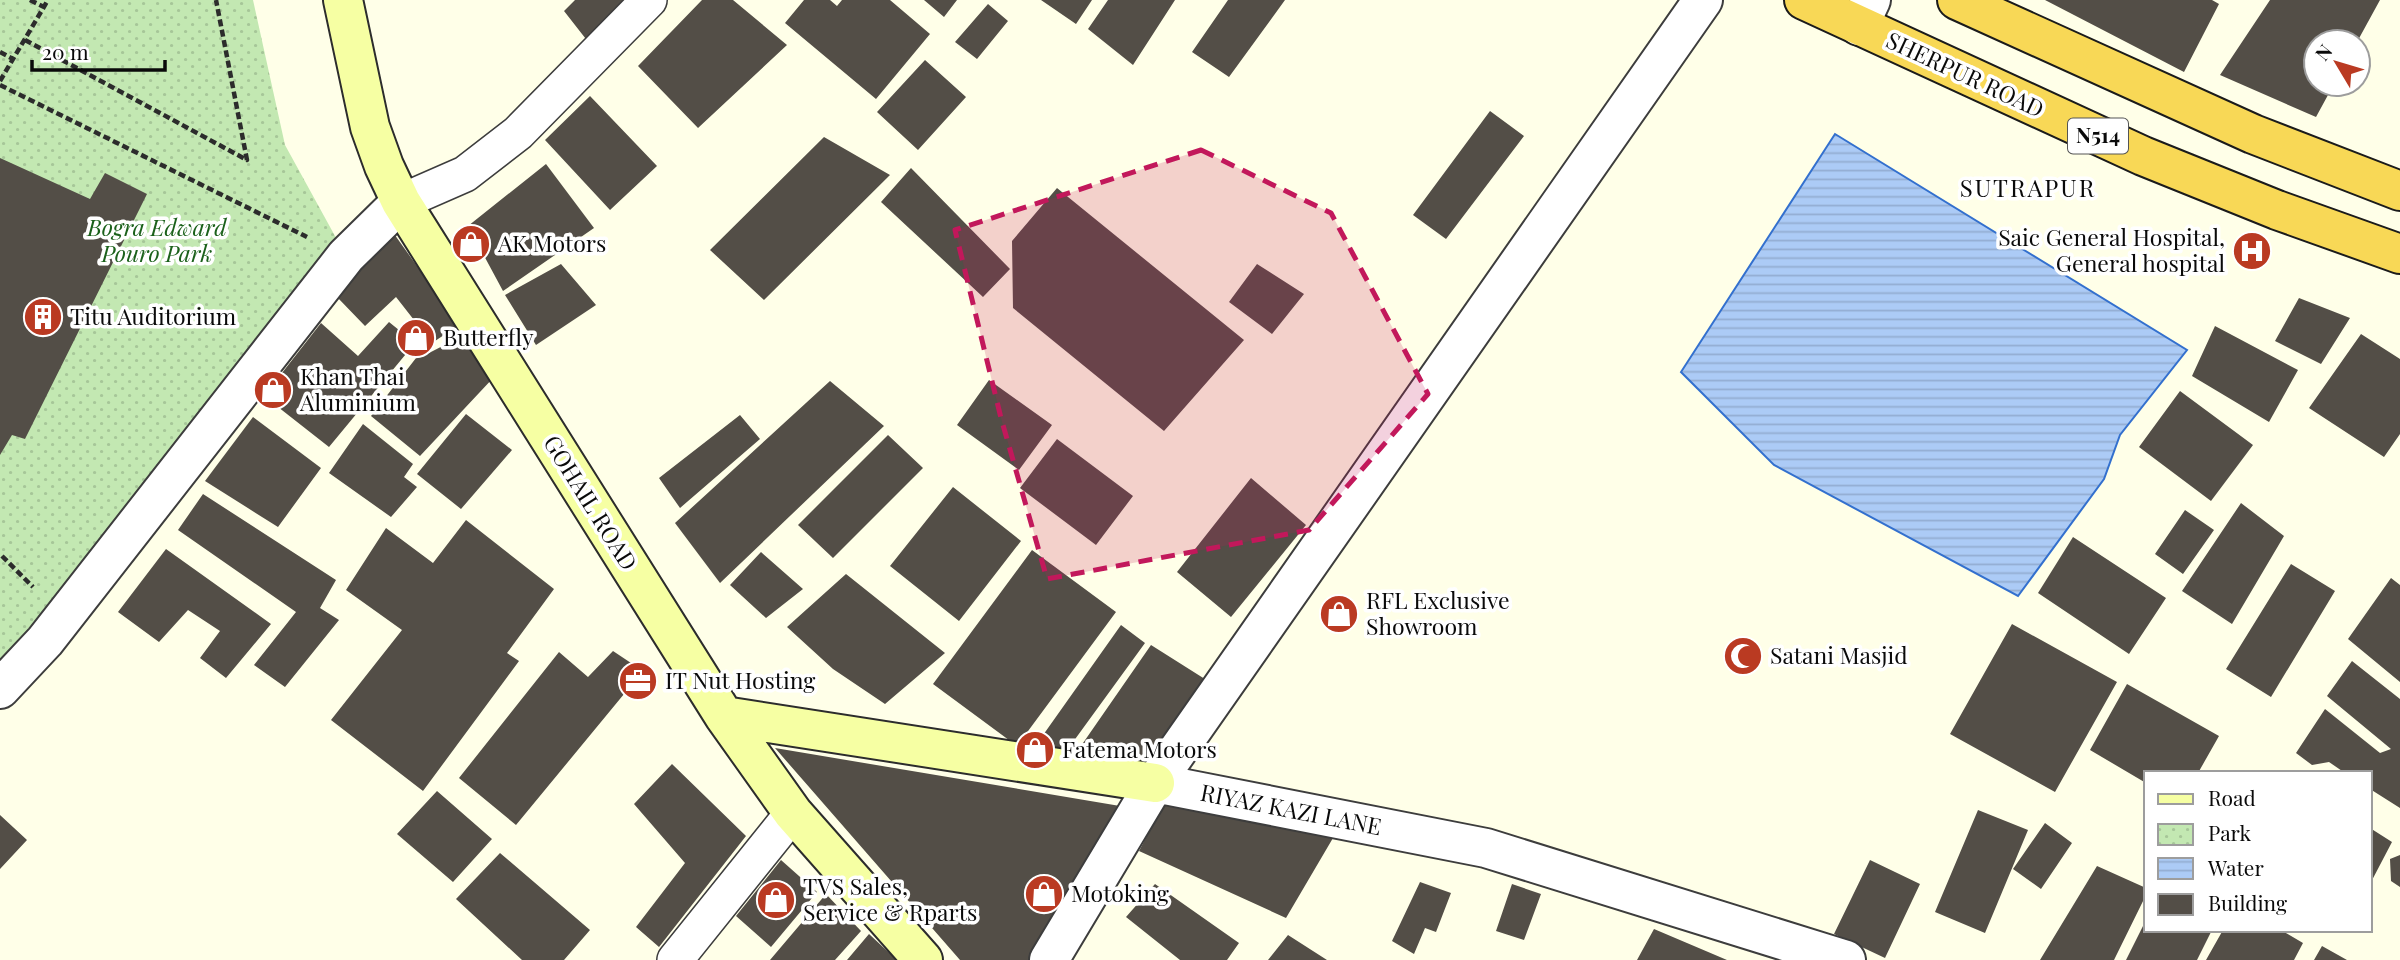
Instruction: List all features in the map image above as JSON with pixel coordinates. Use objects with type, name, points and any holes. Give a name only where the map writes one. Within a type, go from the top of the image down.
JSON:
[{"type":"highway","name":"SHERPUR ROAD","points":[[1804,0],[1865,13],[2143,156],[2277,210],[2400,254]]},
{"type":"highway","points":[[1957,0],[2253,134],[2400,191]]},
{"type":"main road","name":"GOHAIL ROAD","points":[[343,0],[370,127],[401,202],[724,716],[793,813],[923,960]]},
{"type":"main road","name":"RIYAZ KAZI LANE","points":[[724,716],[1155,783]]},
{"type":"street","points":[[0,689],[45,641],[345,256],[401,202],[465,174],[517,133],[649,0]]},
{"type":"street","points":[[1049,960],[1155,783],[1703,0]]},
{"type":"street","name":"RIYAZ KAZI LANE","points":[[1155,783],[1486,848],[1846,960]]},
{"type":"street","points":[[675,960],[793,813]]},
{"type":"path","points":[[30,0],[44,8]]},
{"type":"path","points":[[0,82],[48,0]]},
{"type":"path","points":[[25,40],[247,160],[216,0]]},
{"type":"path","points":[[0,82],[25,40]]},
{"type":"path","points":[[0,52],[13,59]]},
{"type":"path","points":[[0,82],[345,256]]},
{"type":"highlighted area","points":[[1201,150],[1331,213],[1428,394],[1309,530],[1047,579],[1001,418],[955,230]]},
{"type":"green space","name":"Bogra Edward Pouro Park","points":[[0,0],[253,0],[285,145],[346,256],[0,683]]},
{"type":"water","points":[[1835,134],[2187,350],[2120,435],[2104,479],[2018,596],[1774,465],[1681,372]]},
{"type":"building","points":[[575,0],[659,0],[600,57],[564,11]]},
{"type":"building","points":[[702,0],[733,0],[787,45],[698,128],[638,66]]},
{"type":"building","points":[[804,0],[830,0],[837,6],[842,0],[890,0],[930,34],[876,99],[785,23]]},
{"type":"building","points":[[924,0],[957,0],[944,17]]},
{"type":"building","points":[[1041,0],[1092,0],[1076,24]]},
{"type":"building","points":[[1108,0],[1175,0],[1133,65],[1088,29]]},
{"type":"building","points":[[1228,0],[1285,0],[1229,77],[1192,52]]},
{"type":"building","points":[[2045,0],[2212,0],[2219,4],[2184,72]]},
{"type":"building","points":[[2270,0],[2380,0],[2365,28],[2302,28],[2302,98],[2326,98],[2316,117],[2220,75]]},
{"type":"building","points":[[988,4],[1008,21],[977,59],[955,42]]},
{"type":"building","points":[[925,60],[966,97],[918,150],[877,112]]},
{"type":"building","points":[[590,96],[657,166],[610,210],[545,140]]},
{"type":"building","points":[[1490,111],[1524,136],[1446,239],[1413,215]]},
{"type":"building","points":[[824,137],[890,175],[764,300],[710,250]]},
{"type":"building","name":"Titu Auditorium","points":[[0,158],[90,199],[105,173],[147,194],[25,439],[12,435],[0,455]]},
{"type":"building","points":[[546,164],[594,228],[503,291],[468,226]]},
{"type":"building","points":[[911,168],[1010,269],[983,297],[881,202]]},
{"type":"building","points":[[1057,188],[1244,340],[1164,431],[1013,308],[1012,241]]},
{"type":"building","points":[[392,231],[459,325],[432,343],[396,297],[365,326],[337,297]]},
{"type":"building","points":[[561,264],[596,305],[536,345],[505,295]]},
{"type":"building","points":[[1257,264],[1304,294],[1272,334],[1229,302]]},
{"type":"building","points":[[2299,298],[2350,318],[2321,364],[2275,341]]},
{"type":"building","points":[[389,322],[415,343],[329,447],[264,396],[321,323],[358,356]]},
{"type":"building","points":[[2215,326],[2298,370],[2269,422],[2192,376]]},
{"type":"building","points":[[2361,334],[2400,359],[2400,434],[2384,457],[2309,408]]},
{"type":"building","points":[[462,336],[494,377],[420,456],[371,416],[423,349],[429,353]]},
{"type":"building","points":[[989,380],[1052,425],[1019,470],[957,425]]},
{"type":"building","points":[[830,381],[884,426],[720,583],[675,523]]},
{"type":"building","points":[[2180,391],[2253,445],[2211,501],[2139,447]]},
{"type":"building","points":[[466,414],[512,450],[461,509],[417,474]]},
{"type":"building","points":[[740,415],[760,439],[680,508],[659,478]]},
{"type":"building","points":[[253,417],[321,468],[278,527],[205,481]]},
{"type":"building","points":[[363,424],[413,464],[404,477],[417,487],[391,517],[329,473]]},
{"type":"building","points":[[888,435],[923,468],[833,558],[798,525]]},
{"type":"building","points":[[1057,439],[1133,496],[1096,545],[1020,488]]},
{"type":"building","points":[[1251,478],[1306,525],[1231,617],[1177,572]]},
{"type":"building","points":[[953,487],[1021,541],[959,621],[890,566]]},
{"type":"building","points":[[203,494],[336,580],[320,608],[339,620],[285,687],[254,665],[296,612],[178,530]]},
{"type":"building","points":[[2241,503],[2284,536],[2232,624],[2182,591]]},
{"type":"building","points":[[2185,510],[2214,530],[2183,574],[2155,554]]},
{"type":"building","points":[[466,520],[554,589],[507,653],[519,661],[423,791],[331,720],[402,630],[346,590],[386,528],[433,563]]},
{"type":"building","points":[[2073,537],[2166,598],[2129,654],[2038,593]]},
{"type":"building","points":[[166,549],[271,624],[226,678],[200,658],[220,631],[188,610],[159,642],[118,612]]},
{"type":"building","points":[[1032,550],[1116,612],[1017,746],[933,684]]},
{"type":"building","points":[[761,552],[803,589],[766,618],[730,585]]},
{"type":"building","points":[[2291,564],[2335,591],[2271,697],[2226,669]]},
{"type":"building","points":[[846,574],[945,653],[885,704],[833,669],[787,627]]},
{"type":"building","points":[[2391,578],[2400,585],[2400,682],[2348,639]]},
{"type":"building","points":[[2012,624],[2117,682],[2055,792],[1950,734]]},
{"type":"building","points":[[1121,625],[1145,643],[1065,753],[1036,745]]},
{"type":"building","points":[[1151,645],[1208,681],[1157,756],[1074,756]]},
{"type":"building","points":[[613,651],[643,671],[516,825],[459,778],[559,652],[588,677]]},
{"type":"building","points":[[2352,661],[2400,699],[2400,808],[2372,790],[2372,771],[2342,771],[2329,762],[2312,765],[2296,753],[2325,709],[2380,753],[2391,749],[2327,696]]},
{"type":"building","points":[[2127,684],[2219,736],[2199,771],[2144,771],[2144,782],[2090,750]]},
{"type":"building","points":[[775,748],[1120,806],[1035,960],[960,960]]},
{"type":"building","points":[[672,764],[746,836],[659,947],[636,927],[685,863],[634,804]]},
{"type":"building","points":[[437,791],[492,839],[453,882],[397,834]]},
{"type":"building","points":[[1165,802],[1333,838],[1286,918],[1139,851]]},
{"type":"building","points":[[1978,810],[2028,830],[1985,933],[1935,912]]},
{"type":"building","points":[[0,815],[27,840],[0,869]]},
{"type":"building","points":[[2045,823],[2072,843],[2041,889],[2013,869]]},
{"type":"building","points":[[2372,829],[2392,842],[2372,880]]},
{"type":"building","points":[[500,853],[590,930],[564,960],[522,960],[456,899]]},
{"type":"building","points":[[2400,855],[2400,887],[2391,881],[2390,859]]},
{"type":"building","points":[[781,860],[817,892],[771,947],[736,916]]},
{"type":"building","points":[[1870,860],[1920,884],[1885,958],[1834,934]]},
{"type":"building","points":[[2097,866],[2144,887],[2144,899],[2114,960],[2040,960]]},
{"type":"building","points":[[1420,882],[1451,893],[1436,932],[1425,928],[1414,954],[1392,941]]},
{"type":"building","points":[[1155,884],[1239,943],[1227,960],[1180,960],[1126,917]]},
{"type":"building","points":[[1512,884],[1541,894],[1524,940],[1496,931]]},
{"type":"building","points":[[826,894],[861,931],[835,960],[770,960]]},
{"type":"building","points":[[2144,924],[2144,932],[2211,932],[2197,960],[2126,960]]},
{"type":"building","points":[[1654,929],[1727,960],[1637,960]]},
{"type":"building","points":[[2222,932],[2284,932],[2303,943],[2294,960],[2206,960]]},
{"type":"building","points":[[869,934],[897,960],[847,960]]},
{"type":"building","points":[[1288,935],[1327,960],[1268,960]]},
{"type":"building","points":[[2322,946],[2347,960],[2314,960]]},
{"type":"place","name":"AK Motors","points":[[471,244]]},
{"type":"place","name":"Saic General Hospital, General hospital","points":[[2252,251]]},
{"type":"place","name":"Titu Auditorium","points":[[43,317]]},
{"type":"place","name":"Butterfly","points":[[416,338]]},
{"type":"place","name":"Khan Thai Aluminium","points":[[273,390]]},
{"type":"place","name":"RFL Exclusive Showroom","points":[[1339,614]]},
{"type":"place","name":"Satani Masjid","points":[[1743,656]]},
{"type":"place","name":"IT Nut Hosting","points":[[638,681]]},
{"type":"place","name":"Fatema Motors","points":[[1035,750]]},
{"type":"place","name":"Motoking","points":[[1044,894]]},
{"type":"place","name":"TVS Sales, Service & Rparts","points":[[776,900]]},
{"type":"district","name":"SUTRAPUR","points":[[2028,189]]}]
